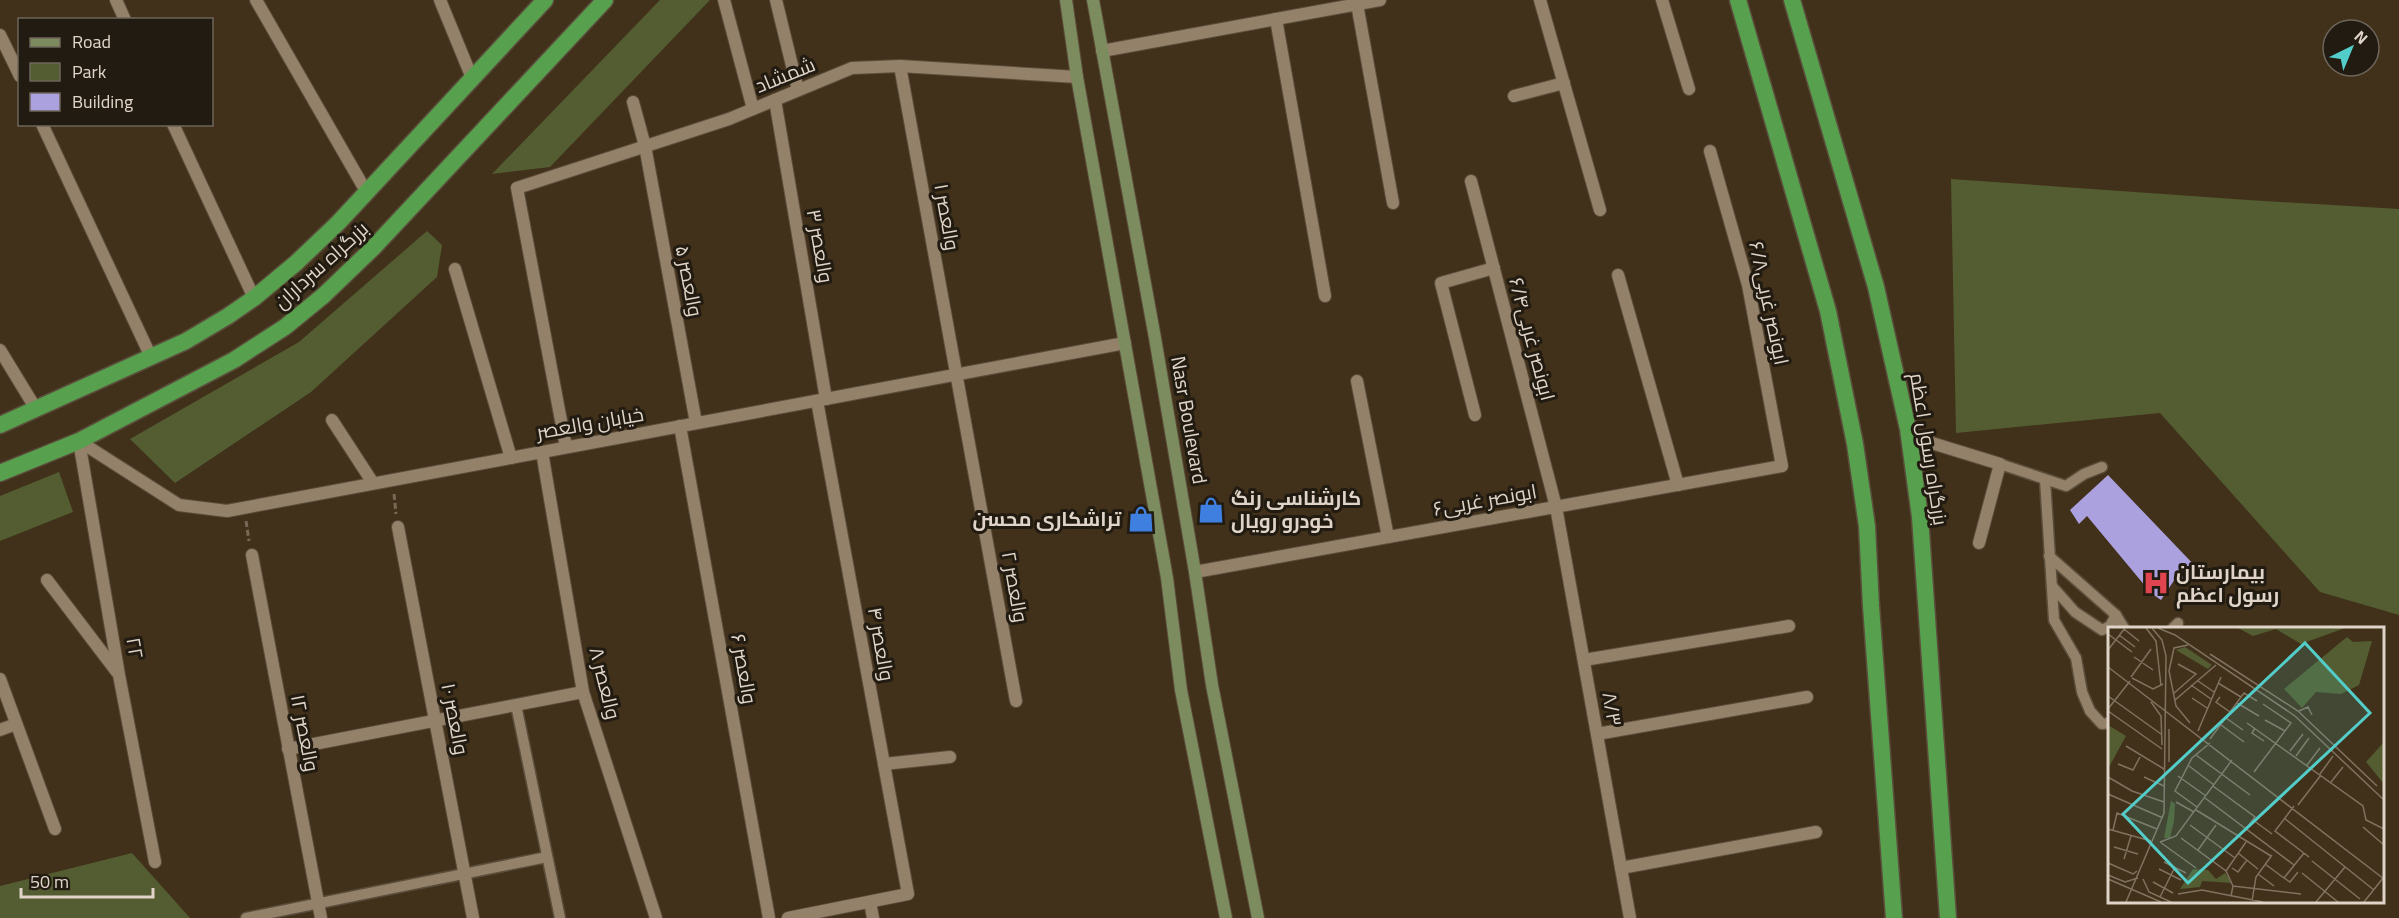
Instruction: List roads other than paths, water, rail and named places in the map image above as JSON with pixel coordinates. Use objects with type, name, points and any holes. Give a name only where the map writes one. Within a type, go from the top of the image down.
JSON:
[{"type":"highway","name":"بزرگراه سرداران","points":[[0,425],[186,340],[254,298],[296,263],[367,193],[545,0]]},
{"type":"highway","name":"بزرگراه سرداران","points":[[0,473],[79,441],[234,360],[285,327],[323,296],[439,179],[605,0]]},
{"type":"highway","points":[[1738,0],[1828,311],[1855,444],[1867,526],[1894,918]]},
{"type":"highway","name":"بزرگراه رسول اعظم","points":[[1792,0],[1876,287],[1909,436],[1920,517],[1948,918]]},
{"type":"main road","points":[[1066,0],[1077,77],[1167,578],[1181,690],[1226,918]]},
{"type":"main road","name":"Nasr Boulevard","points":[[1093,0],[1155,338],[1214,695],[1258,918]]},
{"type":"street","points":[[116,0],[124,18]]},
{"type":"street","points":[[256,0],[367,193]]},
{"type":"street","points":[[440,0],[472,78]]},
{"type":"street","points":[[724,0],[753,109]]},
{"type":"street","points":[[776,0],[798,90]]},
{"type":"street","points":[[1306,0],[1309,13]]},
{"type":"street","points":[[1102,51],[1380,0]]},
{"type":"street","points":[[1540,0],[1600,210]]},
{"type":"street","points":[[1662,0],[1689,89]]},
{"type":"street","points":[[1357,4],[1393,203]]},
{"type":"street","points":[[1276,19],[1325,296]]},
{"type":"street","points":[[0,35],[18,72]]},
{"type":"street","name":"شمشاد","points":[[566,447],[518,188],[753,109],[852,68],[900,66],[1077,77]]},
{"type":"street","name":"والعصر ۱","points":[[900,66],[956,375]]},
{"type":"street","points":[[1514,96],[1564,83]]},
{"type":"street","name":"والعصر ۳","points":[[775,100],[821,400]]},
{"type":"street","name":"والعصر ۵","points":[[633,102],[645,146],[696,423]]},
{"type":"street","points":[[43,126],[151,357]]},
{"type":"street","points":[[174,126],[254,298]]},
{"type":"street","name":"۶/۸ابونصر غربی","points":[[1710,151],[1748,285],[1782,465]]},
{"type":"street","name":"۶/۴ابونصر غربی","points":[[1471,181],[1556,507]]},
{"type":"street","points":[[1474,415],[1441,283],[1494,268]]},
{"type":"street","points":[[455,269],[511,458]]},
{"type":"street","points":[[1618,275],[1678,485]]},
{"type":"street","name":"خیابان والعصر","points":[[79,441],[179,505],[227,511],[1125,343]]},
{"type":"street","points":[[0,350],[36,409]]},
{"type":"street","name":"والعصر ۲","points":[[956,375],[1016,701]]},
{"type":"street","points":[[1357,381],[1388,537]]},
{"type":"street","name":"والعصر ۴","points":[[821,400],[908,894],[870,902]]},
{"type":"street","points":[[332,420],[373,483]]},
{"type":"street","name":"والعصر ۶","points":[[680,426],[769,918]]},
{"type":"street","points":[[1909,436],[2000,464],[1979,543]]},
{"type":"street","name":"۲۲","points":[[79,441],[119,675],[155,862]]},
{"type":"street","name":"والعصر ۸","points":[[542,452],[583,692],[656,918]]},
{"type":"street","name":"۶ابونصر غربی","points":[[1195,572],[1782,465]]},
{"type":"street","name":"۸/۳","points":[[1556,507],[1630,918]]},
{"type":"street","name":"والعصر ۱۰","points":[[398,527],[473,918]]},
{"type":"street","name":"والعصر ۱۲","points":[[252,555],[321,918]]},
{"type":"street","points":[[47,580],[119,675]]},
{"type":"street","points":[[1584,660],[1789,626]]},
{"type":"street","points":[[0,679],[54,829]]},
{"type":"street","points":[[288,749],[583,692]]},
{"type":"street","points":[[1597,734],[1807,697]]},
{"type":"street","points":[[0,730],[16,724]]},
{"type":"street","points":[[884,764],[950,757]]},
{"type":"street","points":[[1621,868],[1816,832]]},
{"type":"street","points":[[788,918],[870,902],[873,918]]},
{"type":"lane","points":[[2000,464],[2066,486],[2084,474],[2102,467]]},
{"type":"lane","points":[[2045,480],[2054,620],[2076,658],[2082,692],[2090,711],[2102,724],[2108,723]]},
{"type":"lane","points":[[2049,556],[2116,615],[2123,627]]},
{"type":"lane","points":[[2052,586],[2076,612],[2102,630],[2110,626],[2116,615]]},
{"type":"lane","points":[[516,705],[560,918]]},
{"type":"lane","points":[[246,918],[547,857]]},
{"type":"place","name":"کارشناسی رنگ خودرو رویال","points":[[1211,510]]},
{"type":"place","name":"تراشکاری محسن","points":[[1141,519]]},
{"type":"place","name":"بیمارستان رسول اعظم","points":[[2156,583]]}]
